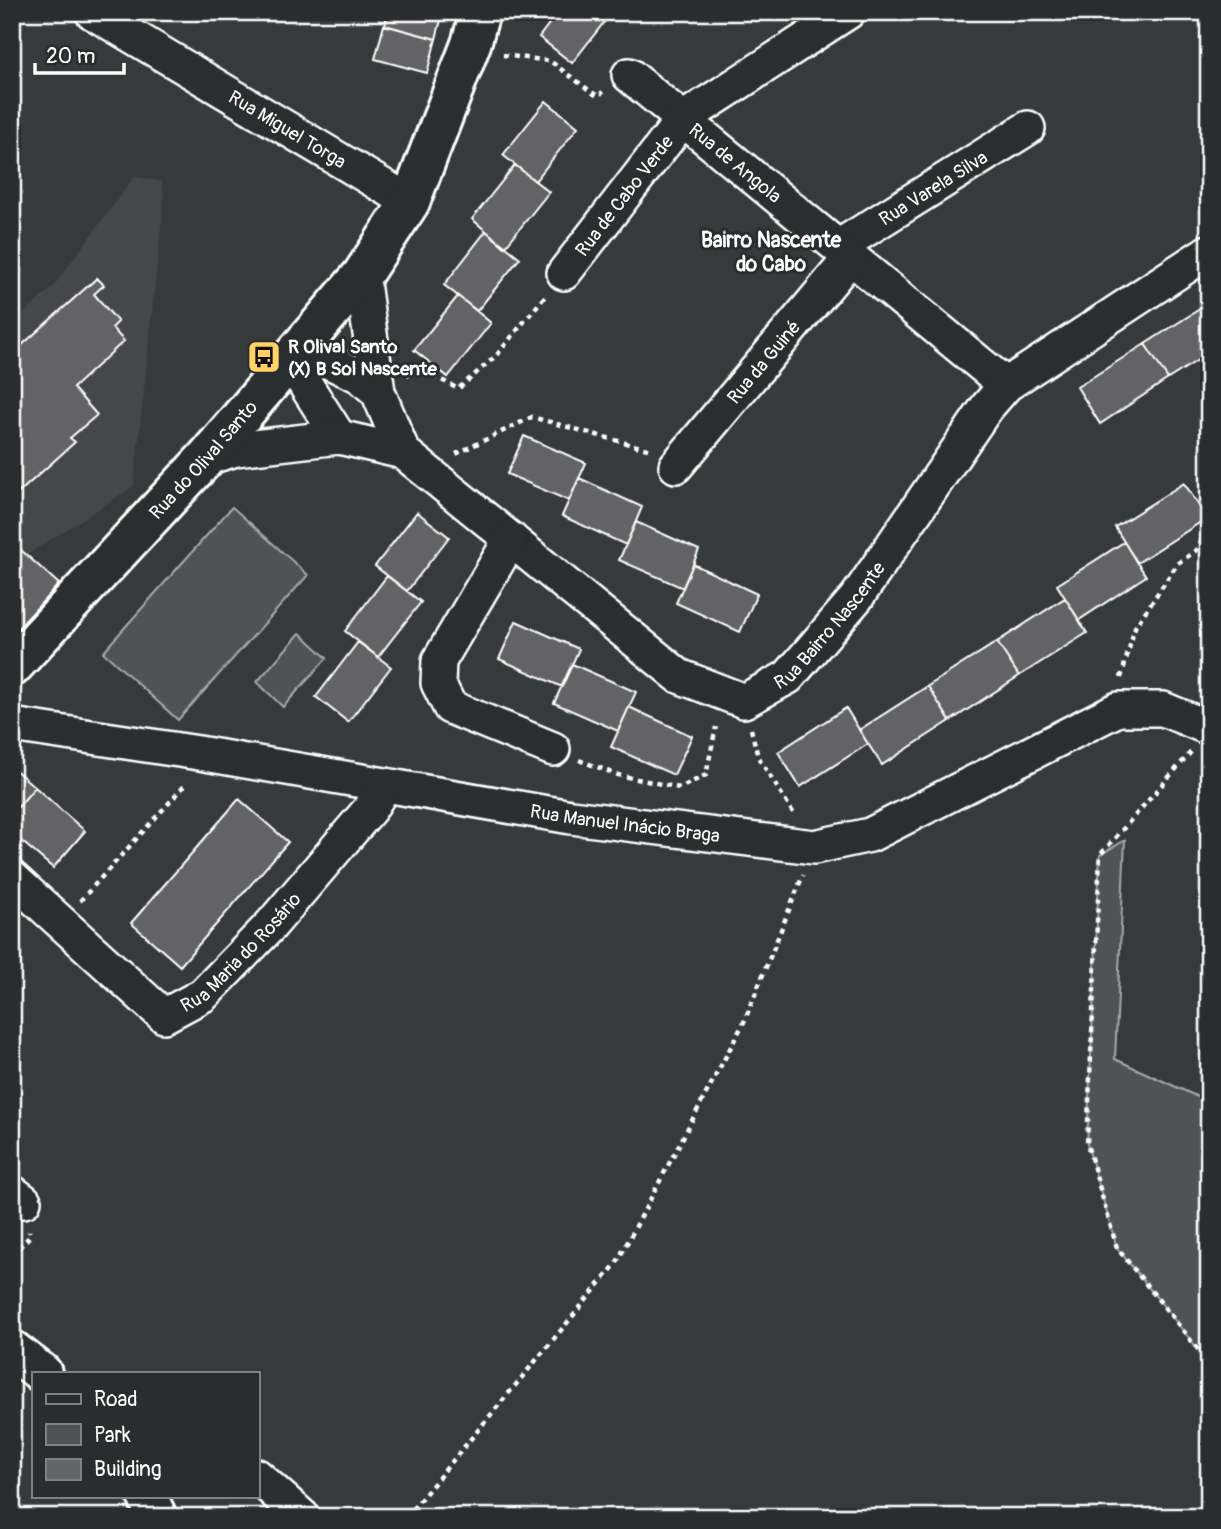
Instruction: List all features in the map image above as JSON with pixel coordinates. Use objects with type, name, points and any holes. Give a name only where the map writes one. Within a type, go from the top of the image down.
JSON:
[{"type":"street","name":"Rua Miguel Torga","points":[[92,12],[410,202]]},
{"type":"street","name":"Rua do Olival Santo","points":[[12,667],[206,458],[296,356],[362,275],[410,202],[467,54],[480,12]]},
{"type":"street","name":"Rua de Cabo Verde","points":[[564,273],[683,119],[848,12]]},
{"type":"street","name":"Rua de Angola","points":[[629,75],[1006,385]]},
{"type":"street","name":"Rua Varela Silva","points":[[845,252],[1028,128]]},
{"type":"street","name":"Rua da Guiné","points":[[676,466],[845,252]]},
{"type":"street","name":"Rua Bairro Nascente","points":[[744,701],[788,677],[857,597],[987,407],[1006,385],[1208,252]]},
{"type":"street","points":[[362,275],[378,391],[403,452]]},
{"type":"street","points":[[296,356],[360,376],[378,391]]},
{"type":"street","points":[[296,356],[338,437]]},
{"type":"street","points":[[206,458],[236,449],[338,437],[403,452],[679,676],[744,701]]},
{"type":"street","points":[[511,539],[439,662],[438,684],[450,707],[552,749]]},
{"type":"street","name":"Rua Manuel Inácio Braga","points":[[12,725],[199,753],[571,817],[814,847],[870,835],[1118,709],[1163,709],[1204,735]]},
{"type":"street","name":"Rua Maria do Rosário","points":[[12,878],[164,1016],[203,995],[271,925],[370,809],[385,785]]},
{"type":"street","points":[[12,1350],[41,1372]]},
{"type":"street","points":[[259,1478],[303,1517]]},
{"type":"street","points":[[148,1498],[157,1517]]},
{"type":"path","points":[[467,54],[512,55],[550,61],[597,96],[629,75]]},
{"type":"path","points":[[378,391],[420,368],[457,389],[496,356],[564,273]]},
{"type":"path","points":[[431,475],[460,450],[532,417],[662,454],[676,466]]},
{"type":"path","points":[[1118,709],[1121,673],[1135,627],[1178,563],[1197,550],[1209,525]]},
{"type":"path","points":[[406,1517],[616,1264],[744,1022],[814,847],[758,757],[744,701]]},
{"type":"path","points":[[552,749],[618,775],[680,788],[706,775],[716,727]]},
{"type":"path","points":[[1204,735],[1100,855],[1087,1143],[1117,1248],[1209,1363]]},
{"type":"path","points":[[59,923],[189,781],[199,753]]},
{"type":"shaded area","points":[[134,177],[162,181],[164,198],[134,486],[27,555],[12,542],[12,324],[52,288]]},
{"type":"green space","points":[[232,507],[308,575],[178,720],[103,652]]},
{"type":"green space","points":[[300,633],[327,658],[283,707],[257,682]]},
{"type":"green space","points":[[1125,840],[1115,1059],[1209,1102],[1209,1363],[1117,1248],[1087,1144],[1100,855]]},
{"type":"building","points":[[388,12],[443,12],[436,39],[385,25]]},
{"type":"building","points":[[558,12],[612,12],[572,63],[539,37]]},
{"type":"building","points":[[384,25],[436,39],[427,73],[375,59]]},
{"type":"building","points":[[546,101],[578,127],[535,181],[503,155]]},
{"type":"building","points":[[515,165],[549,192],[505,247],[472,219]]},
{"type":"building","points":[[486,231],[520,258],[477,311],[444,285]]},
{"type":"building","points":[[97,278],[104,285],[94,294],[118,322],[112,328],[124,341],[73,388],[97,415],[70,438],[75,442],[15,496],[12,493],[12,354]]},
{"type":"building","points":[[458,296],[491,323],[448,377],[414,350]]},
{"type":"building","points":[[1209,303],[1209,353],[1168,379],[1145,344]]},
{"type":"building","points":[[1145,344],[1168,379],[1100,424],[1077,387]]},
{"type":"building","points":[[524,436],[586,463],[569,501],[507,474]]},
{"type":"building","points":[[579,478],[642,507],[626,545],[562,516]]},
{"type":"building","points":[[1184,483],[1207,518],[1137,563],[1115,527]]},
{"type":"building","points":[[417,512],[449,537],[407,591],[375,566]]},
{"type":"building","points":[[636,522],[699,550],[683,588],[619,560]]},
{"type":"building","points":[[12,542],[59,584],[12,635]]},
{"type":"building","points":[[1124,542],[1146,576],[1079,620],[1057,585]]},
{"type":"building","points":[[693,564],[757,594],[740,632],[676,603]]},
{"type":"building","points":[[387,576],[421,602],[378,657],[345,631]]},
{"type":"building","points":[[1065,598],[1087,633],[1019,676],[997,642]]},
{"type":"building","points":[[516,621],[579,649],[562,687],[499,659]]},
{"type":"building","points":[[358,642],[391,667],[348,722],[316,697]]},
{"type":"building","points":[[997,642],[1019,676],[950,721],[928,686]]},
{"type":"building","points":[[572,664],[636,692],[618,731],[554,703]]},
{"type":"building","points":[[928,686],[950,721],[882,765],[859,730]]},
{"type":"building","points":[[629,707],[692,736],[674,775],[611,747]]},
{"type":"building","points":[[846,708],[868,744],[800,787],[778,752]]},
{"type":"building","points":[[12,767],[35,787],[12,814]]},
{"type":"building","points":[[35,787],[85,831],[53,868],[12,833],[12,814]]},
{"type":"building","points":[[239,799],[288,842],[180,966],[131,923]]},
{"type":"place","name":"R Olival Santo (X) B Sol Nascente","points":[[264,357]]},
{"type":"district","name":"Bairro Nascente do Cabo","points":[[771,252]]}]
